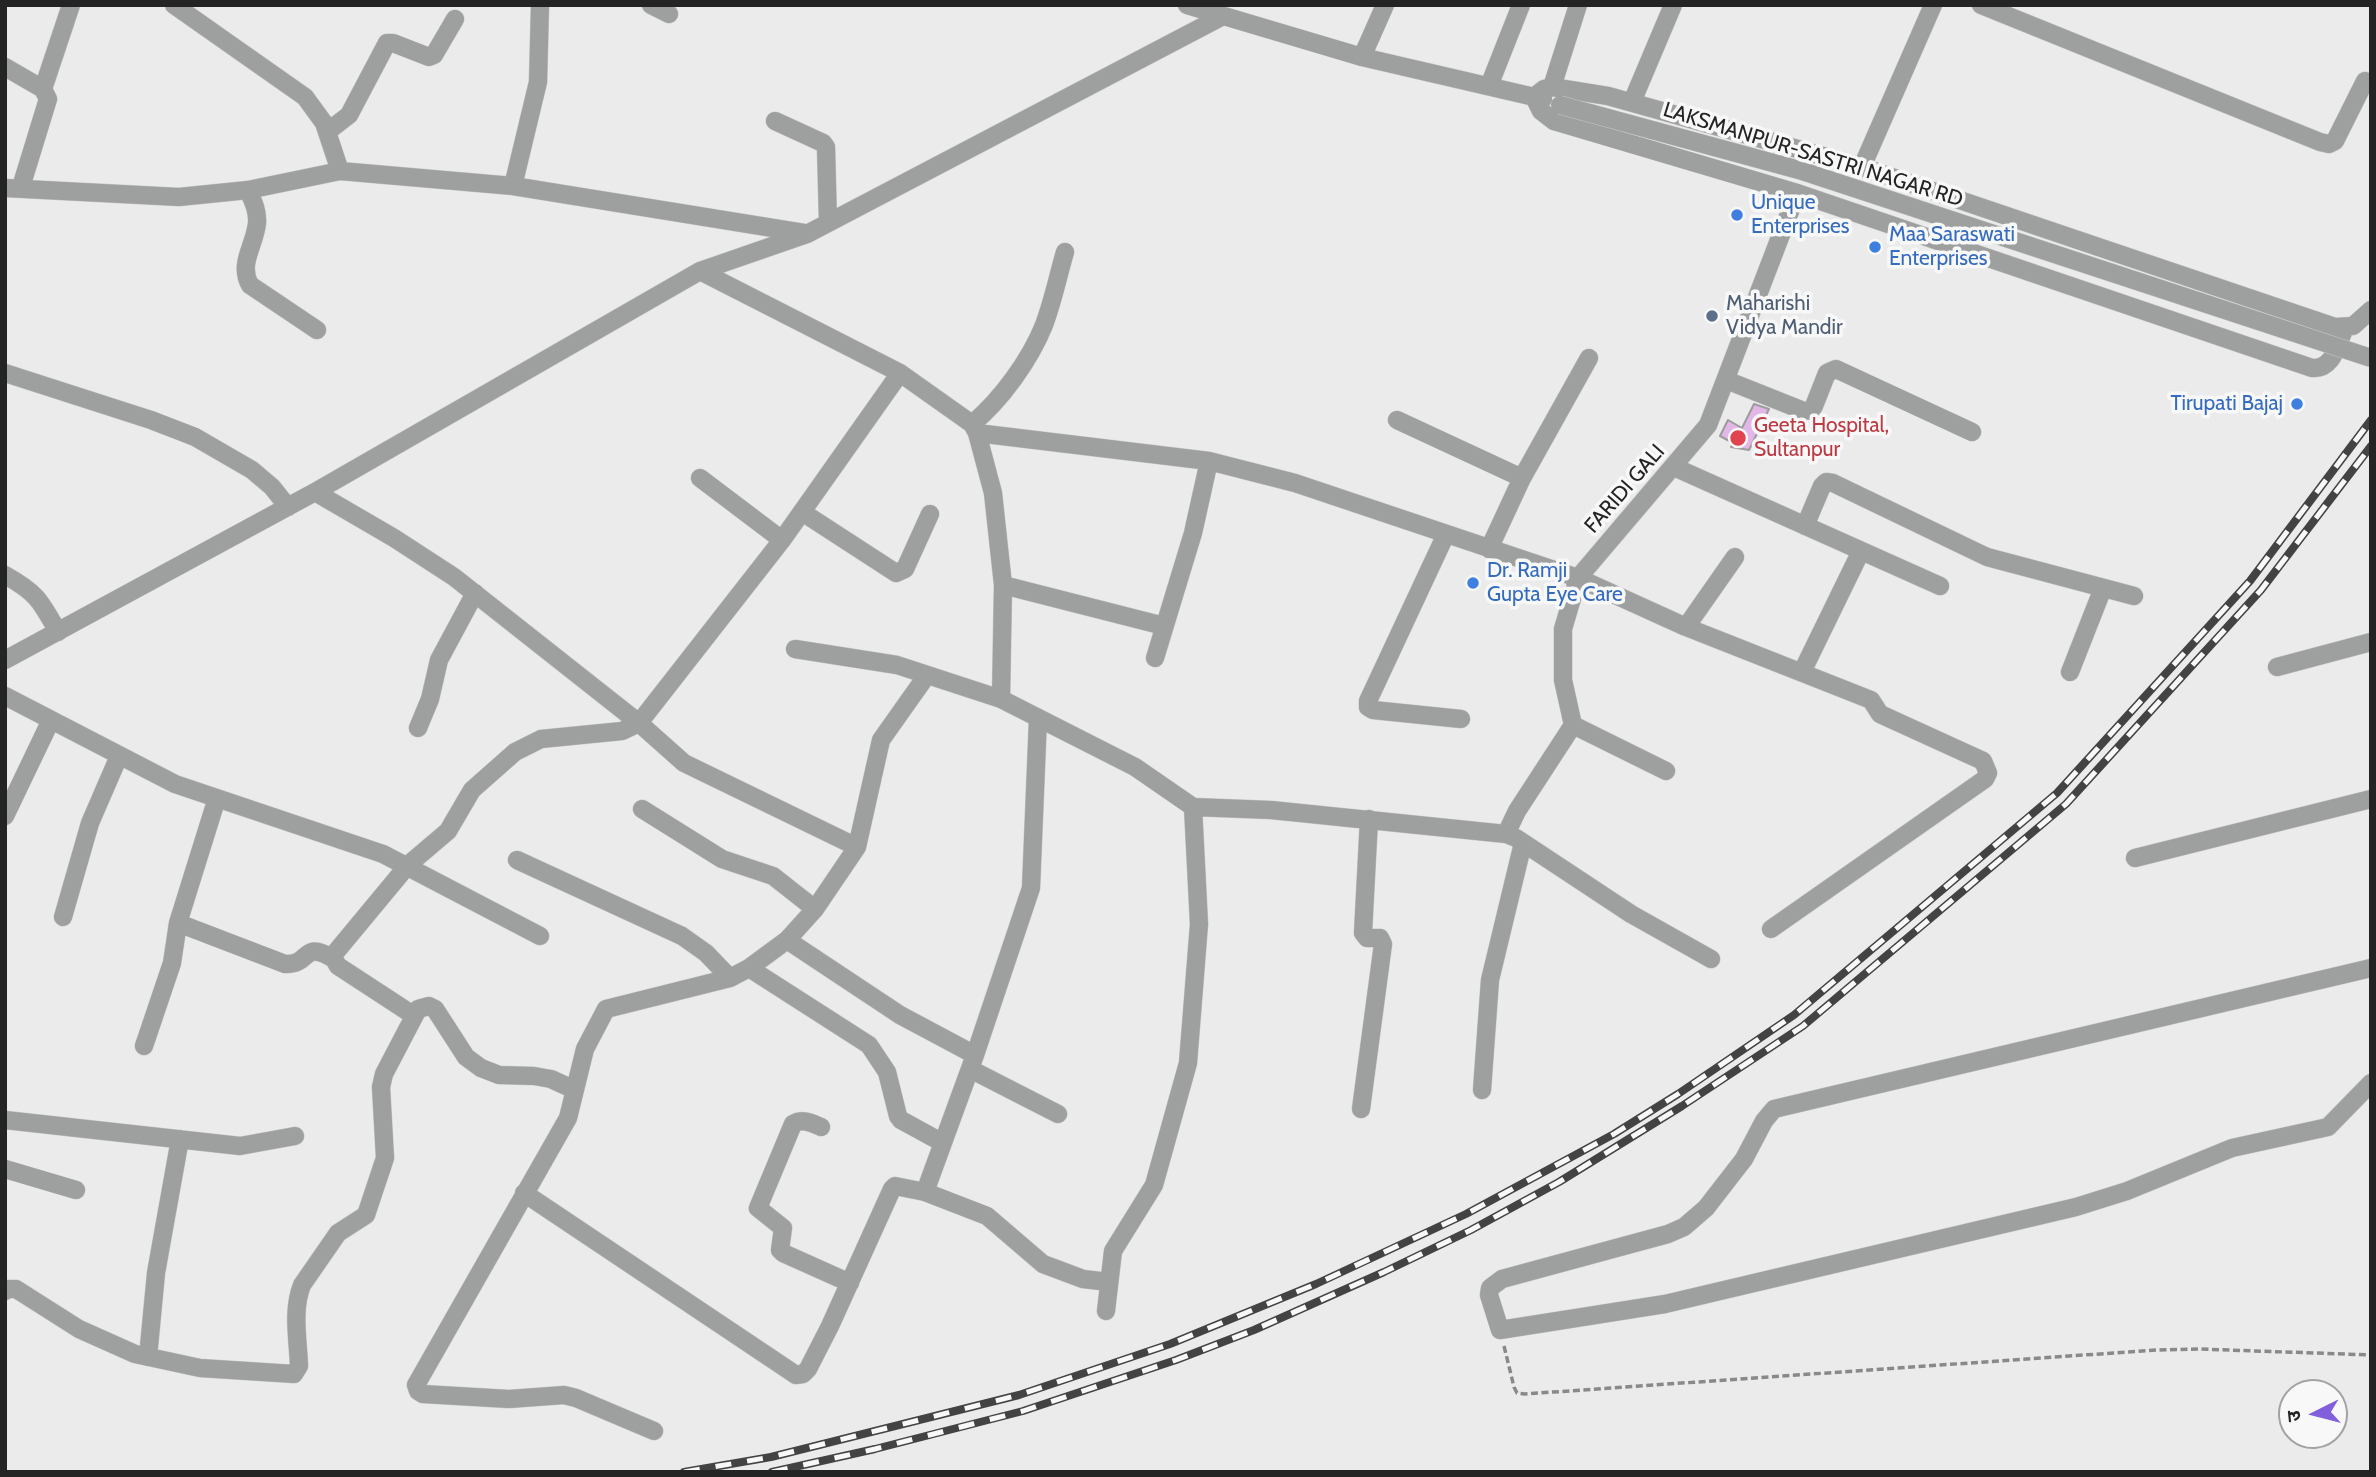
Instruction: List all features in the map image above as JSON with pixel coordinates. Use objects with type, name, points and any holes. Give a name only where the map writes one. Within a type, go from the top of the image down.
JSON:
[{"type":"street","points":[[43,89],[71,5]]},
{"type":"street","points":[[174,5],[305,97],[320,115],[340,171]]},
{"type":"street","points":[[513,186],[538,82],[540,5]]},
{"type":"street","points":[[651,5],[669,14]]},
{"type":"street","name":"LAKSMANPUR-SASTRI NAGAR RD","points":[[1187,5],[1362,57],[1534,96],[1799,170],[2371,358]]},
{"type":"street","points":[[1362,57],[1385,5]]},
{"type":"street","points":[[1489,86],[1521,5]]},
{"type":"street","points":[[1552,87],[1578,5]]},
{"type":"street","points":[[1632,103],[1673,5]]},
{"type":"street","points":[[1862,167],[1933,5]]},
{"type":"street","points":[[1981,5],[2329,144],[2335,141],[2365,81]]},
{"type":"street","points":[[5,660],[315,492],[700,271],[807,234],[1222,17]]},
{"type":"street","points":[[327,132],[349,114],[387,43],[429,57],[433,55],[455,19]]},
{"type":"street","points":[[5,67],[43,89],[48,99],[48,105],[13,187],[179,197],[248,190],[340,171],[513,186],[807,234]]},
{"type":"street","points":[[2345,328],[2328,365],[2322,369],[2312,368],[1797,193],[1555,121],[1541,111],[1534,96],[1552,87],[1608,96],[1862,167],[2256,302],[2345,328],[2353,326],[2371,310]]},
{"type":"street","points":[[775,121],[827,147],[828,223]]},
{"type":"street","points":[[248,190],[257,220],[246,262],[246,278],[250,285],[317,330]]},
{"type":"street","name":"FARIDI GALI","points":[[1573,725],[1563,680],[1563,629],[1578,578],[1709,425],[1797,193]]},
{"type":"street","points":[[975,429],[1007,390],[1038,339],[1065,252]]},
{"type":"street","points":[[700,271],[900,373],[975,429],[1209,461],[1295,483],[1578,578],[1686,627],[1871,700],[1880,715],[1983,761],[1988,773],[1985,779],[1771,929]]},
{"type":"street","points":[[1489,548],[1522,478],[1589,358]]},
{"type":"street","points":[[1726,380],[1804,411],[1811,410],[1827,373],[1836,369],[1972,432]]},
{"type":"street","points":[[334,958],[335,953],[408,865],[448,831],[472,790],[515,752],[529,743],[551,737],[622,731],[639,723],[782,540],[900,373]]},
{"type":"street","points":[[5,374],[195,437],[252,470],[272,487],[288,507]]},
{"type":"street","points":[[1397,420],[1522,478]]},
{"type":"street","points":[[975,429],[993,493],[1003,585],[1001,699]]},
{"type":"street","points":[[1154,658],[1193,533],[1209,461]]},
{"type":"street","points":[[1674,467],[1940,586]]},
{"type":"street","points":[[700,478],[782,540]]},
{"type":"street","points":[[1805,526],[1822,486],[1826,482],[1833,483],[1987,557],[2134,596]]},
{"type":"street","points":[[315,492],[394,537],[475,593],[639,723],[684,763],[857,847]]},
{"type":"street","points":[[802,512],[896,573],[905,569],[930,514]]},
{"type":"street","points":[[1446,534],[1368,701],[1368,707],[1373,710],[1461,719]]},
{"type":"street","points":[[1802,672],[1861,551]]},
{"type":"street","points":[[1686,627],[1735,556]]},
{"type":"street","points":[[5,575],[29,588],[58,632]]},
{"type":"street","points":[[1003,585],[1164,626]]},
{"type":"street","points":[[2070,672],[2103,588]]},
{"type":"street","points":[[418,728],[430,699],[439,660],[475,593]]},
{"type":"street","points":[[2277,667],[2371,642]]},
{"type":"street","points":[[795,649],[897,665],[1001,699],[1135,768],[1193,807],[1271,810],[1506,834],[1631,915],[1712,959]]},
{"type":"street","points":[[654,1431],[564,1395],[509,1399],[423,1394],[418,1391],[416,1385],[568,1118],[585,1049],[606,1009],[730,978],[749,968],[787,940],[815,909],[857,847],[881,740],[927,675]]},
{"type":"street","points":[[5,696],[175,784],[383,853],[540,936]]},
{"type":"street","points":[[925,1192],[1031,888],[1038,718]]},
{"type":"street","points":[[5,816],[51,720]]},
{"type":"street","points":[[1506,834],[1517,811],[1573,725],[1666,772]]},
{"type":"street","points":[[63,917],[90,823],[120,756]]},
{"type":"street","points":[[145,1045],[172,963],[178,923],[217,798]]},
{"type":"street","points":[[2135,858],[2371,799]]},
{"type":"street","points":[[1106,1311],[1113,1251],[1154,1185],[1188,1063],[1199,925],[1193,807]]},
{"type":"street","points":[[642,809],[722,859],[773,876],[815,909]]},
{"type":"street","points":[[1361,1109],[1383,944],[1380,938],[1367,938],[1363,933],[1369,819]]},
{"type":"street","points":[[1482,1090],[1490,979],[1523,843]]},
{"type":"street","points":[[517,860],[682,936],[706,953],[730,978]]},
{"type":"street","points":[[178,923],[285,964],[293,964],[314,950],[319,950],[334,958],[338,966],[413,1015]]},
{"type":"street","points":[[787,940],[972,1062],[1058,1114]]},
{"type":"street","points":[[749,968],[869,1045],[887,1072],[901,1121],[943,1143]]},
{"type":"street","points":[[2371,968],[1774,1109],[1763,1121],[1744,1159],[1706,1208],[1684,1227],[1495,1283],[1490,1288],[1489,1295],[1500,1330],[1643,1308],[2102,1200],[2216,1153],[2328,1127],[2371,1083]]},
{"type":"street","points":[[5,1291],[16,1289],[79,1329],[115,1347],[148,1357],[215,1369],[289,1376],[297,1372],[296,1305],[302,1285],[338,1233],[366,1215],[385,1158],[381,1087],[384,1074],[413,1015],[423,1006],[435,1009],[466,1057],[490,1073],[542,1077],[575,1090]]},
{"type":"street","points":[[5,1120],[240,1146],[295,1136]]},
{"type":"street","points":[[821,1127],[806,1121],[793,1124],[758,1208],[781,1224],[783,1233],[780,1250],[850,1283]]},
{"type":"street","points":[[148,1357],[159,1256],[180,1139]]},
{"type":"street","points":[[5,1169],[76,1190]]},
{"type":"street","points":[[524,1193],[796,1376],[808,1369],[895,1186],[925,1192],[986,1216],[1043,1264],[1083,1279],[1109,1282]]},
{"type":"path","points":[[1500,1330],[1514,1387],[1517,1392],[1525,1394],[2157,1350],[2371,1355]]},
{"type":"building","points":[[1754,404],[1769,409],[1749,450],[1731,447],[1733,443],[1720,436],[1728,420],[1742,428]]},
{"type":"railway","points":[[684,1472],[771,1457],[1019,1395],[1170,1344],[1316,1284],[1466,1214],[1614,1134],[1794,1015],[2057,793],[2250,581],[2371,420]]},
{"type":"railway","points":[[772,1472],[1023,1411],[1176,1360],[1254,1330],[1471,1230],[1559,1182],[1682,1106],[1803,1026],[2066,804],[2261,590],[2371,446]]},
{"type":"place","name":"Unique Enterprises","points":[[1737,215]]},
{"type":"place","name":"Maa Saraswati Enterprises","points":[[1875,247]]},
{"type":"place","name":"Maharishi Vidya Mandir","points":[[1712,316]]},
{"type":"place","name":"Tirupati Bajaj","points":[[2297,404]]},
{"type":"place","name":"Geeta Hospital, Sultanpur","points":[[1738,438]]},
{"type":"place","name":"Dr. Ramji Gupta Eye Care","points":[[1473,583]]}]
